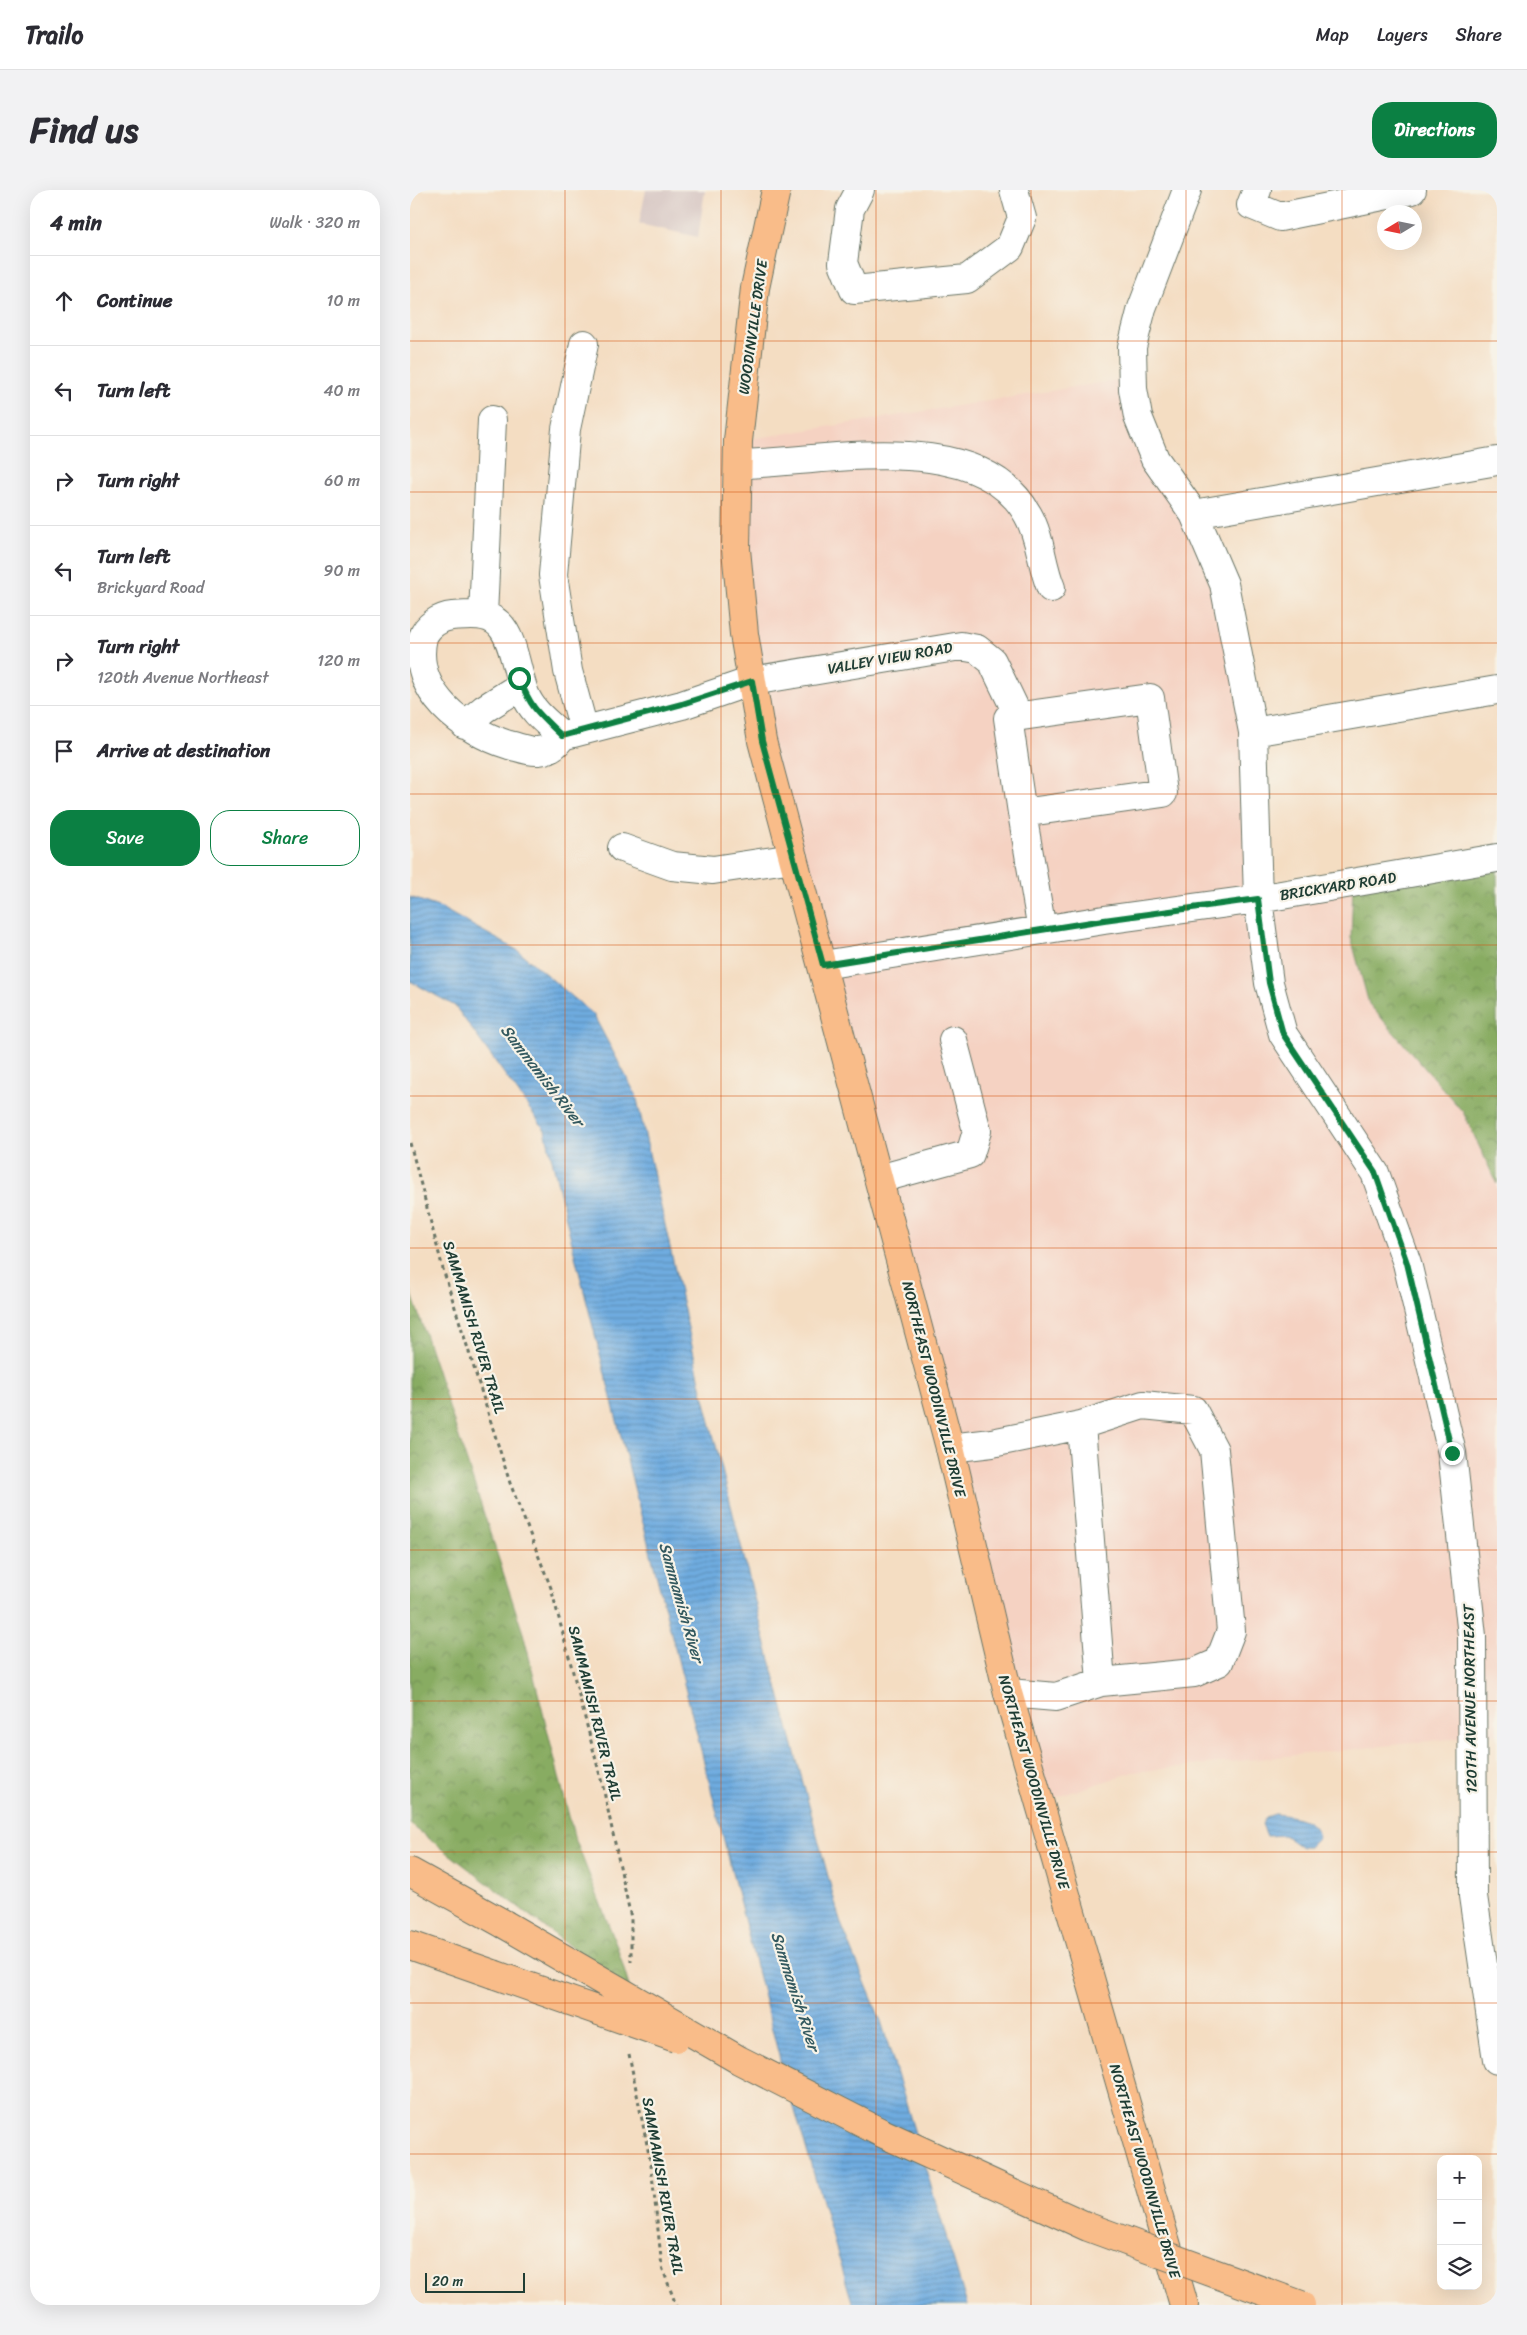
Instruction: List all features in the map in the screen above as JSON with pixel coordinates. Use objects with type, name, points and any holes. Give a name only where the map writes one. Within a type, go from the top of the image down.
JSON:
[{"type":"main road","name":"WOODINVILLE DRIVE","points":[[738,464],[738,440],[756,288],[776,190]]},
{"type":"main road","name":"NORTHEAST WOODINVILLE DRIVE","points":[[738,464],[736,549],[744,634],[762,741],[950,1448],[1008,1693],[1184,2305]]},
{"type":"main road","points":[[410,1872],[739,2060],[882,2133],[1088,2227],[1301,2305]]},
{"type":"main road","points":[[410,1945],[739,2060]]},
{"type":"street","points":[[860,190],[850,209],[843,263],[854,290],[967,279],[1010,247],[1022,218],[1014,190]]},
{"type":"street","name":"120TH AVENUE NORTHEAST","points":[[1187,190],[1142,308],[1132,347],[1133,389],[1138,417],[1155,459],[1194,514],[1224,584],[1253,732],[1258,899],[1269,983],[1283,1034],[1375,1172],[1407,1263],[1452,1453],[1472,1636],[1473,1896],[1497,2060]]},
{"type":"street","points":[[1257,190],[1251,205],[1280,217],[1412,190]]},
{"type":"street","points":[[573,733],[568,671],[553,575],[566,429],[584,344]]},
{"type":"street","points":[[483,615],[492,420]]},
{"type":"street","points":[[738,464],[776,464],[874,454],[933,458],[966,466],[1004,483],[1028,515],[1039,540],[1045,574],[1050,588]]},
{"type":"street","points":[[1194,514],[1497,461]]},
{"type":"street","points":[[483,615],[499,624],[515,657],[522,685],[536,714],[573,733],[557,745],[539,751],[501,742],[465,725],[436,701],[425,686],[418,664],[419,648],[424,633],[435,622],[447,617],[483,615]]},
{"type":"street","name":"VALLEY VIEW ROAD","points":[[573,733],[682,704],[752,681],[961,646],[977,649],[992,661],[1019,717]]},
{"type":"street","points":[[465,725],[484,709],[522,685]]},
{"type":"street","points":[[1253,732],[1497,690]]},
{"type":"street","points":[[1022,813],[1163,792],[1150,698],[1008,718],[1022,813],[1042,930]]},
{"type":"street","points":[[622,848],[672,866],[713,870],[793,858]]},
{"type":"street","name":"BRICKYARD ROAD","points":[[823,965],[1042,930],[1258,899],[1497,858]]},
{"type":"street","points":[[879,1179],[970,1154],[977,1131],[953,1040]]},
{"type":"street","points":[[950,1448],[992,1443],[1081,1425],[1144,1405],[1193,1410],[1214,1450],[1231,1632],[1219,1662],[1194,1673],[1101,1682],[1056,1697],[1008,1693]]},
{"type":"street","points":[[1081,1425],[1101,1682]]},
{"type":"path","name":"SAMMAMISH RIVER TRAIL","points":[[410,1142],[443,1269],[510,1483],[551,1588],[603,1787],[631,1918],[631,1965]]},
{"type":"path","name":"SAMMAMISH RIVER TRAIL","points":[[629,2049],[629,2059],[651,2166],[662,2267],[676,2305]]},
{"type":"shaded area","points":[[646,190],[705,190],[698,237],[639,224]]},
{"type":"shaded area","points":[[1125,379],[1224,584],[1258,899],[1353,884],[1351,938],[1369,1004],[1463,1112],[1497,1184],[1497,1734],[1133,1772],[1039,1803],[762,741],[738,441]]},
{"type":"green space","points":[[1497,858],[1497,1184],[1463,1112],[1369,1004],[1351,938],[1353,884]]},
{"type":"green space","points":[[410,1288],[523,1633],[574,1836],[617,1946],[631,1993],[410,1824]]},
{"type":"water","name":"Sammamish River","points":[[410,897],[441,908],[517,950],[593,1014],[636,1095],[701,1386],[765,1641],[840,1921],[881,2021],[967,2305],[853,2305],[781,2064],[574,1252],[545,1130],[455,1006],[410,981]]},
{"type":"water","points":[[1275,1814],[1296,1817],[1308,1822],[1313,1826],[1318,1838],[1309,1847],[1301,1847],[1284,1835],[1267,1836],[1262,1824],[1266,1817]]},
{"type":"route","points":[[519,678],[536,714],[562,736],[682,704],[752,681],[762,741],[823,965],[1104,920],[1258,899],[1269,983],[1283,1034],[1311,1079],[1375,1172],[1407,1263],[1452,1453]]}]
